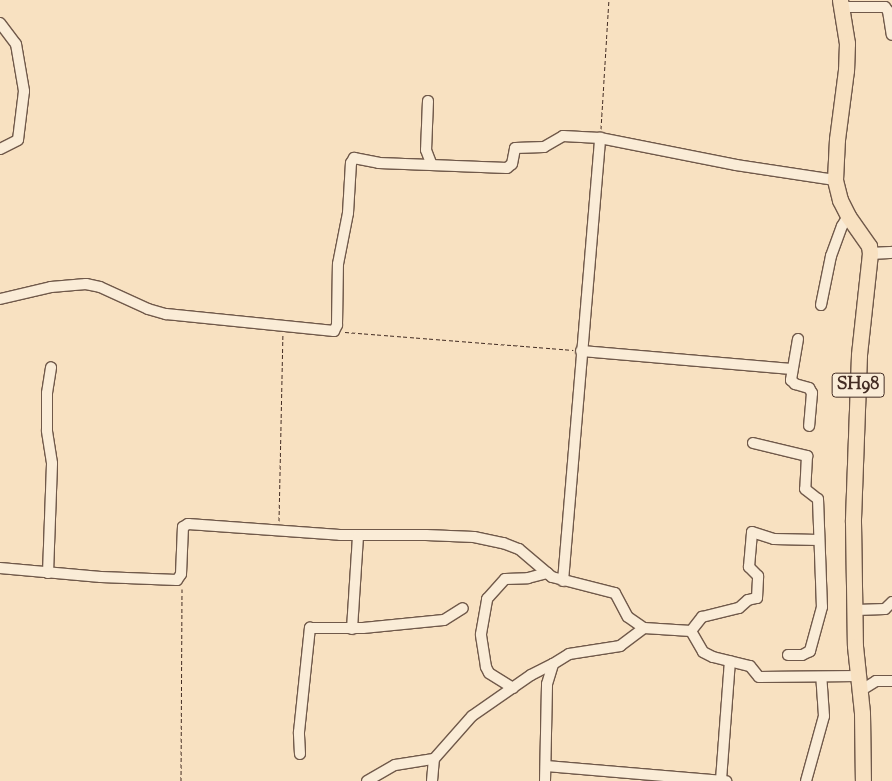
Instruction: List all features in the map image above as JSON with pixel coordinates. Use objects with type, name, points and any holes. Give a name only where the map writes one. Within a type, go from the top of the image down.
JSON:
[{"type":"main road","points":[[841,4],[847,43],[846,70],[837,139],[835,180],[840,200],[848,216],[865,240],[870,253]]},
{"type":"main road","name":"SH98","points":[[863,781],[853,522],[859,355],[870,253]]},
{"type":"street","points":[[841,4],[885,7],[888,11],[892,35]]},
{"type":"street","points":[[0,23],[16,44],[24,91],[18,140],[0,149]]},
{"type":"street","points":[[428,101],[426,145],[431,163]]},
{"type":"street","points":[[0,299],[51,287],[86,284],[100,287],[156,312],[283,327],[328,331],[336,329],[338,264],[349,206],[352,160],[511,167],[515,148],[518,146],[544,147],[563,136],[600,138],[736,165],[835,180]]},
{"type":"street","points":[[564,581],[581,351],[600,138]]},
{"type":"street","points":[[821,305],[831,256],[842,226],[848,216]]},
{"type":"street","points":[[870,253],[892,252]]},
{"type":"street","points":[[798,339],[792,369],[792,382],[809,388],[812,392],[809,426]]},
{"type":"street","points":[[581,351],[792,369]]},
{"type":"street","points":[[48,573],[52,463],[47,430],[47,393],[51,367]]},
{"type":"street","points":[[753,443],[807,456],[804,486],[807,492],[818,499],[823,601],[821,614],[810,651],[802,655],[788,655]]},
{"type":"street","points":[[0,568],[48,573],[173,580],[180,578],[182,531],[185,525],[358,536],[445,535],[488,539],[519,549],[547,573],[564,581],[615,593],[628,617],[644,628],[692,631]]},
{"type":"street","points":[[692,631],[702,617],[739,608],[748,600],[757,598],[758,576],[749,567],[752,532],[774,539],[819,540]]},
{"type":"street","points":[[352,629],[358,536]]},
{"type":"street","points":[[513,688],[489,673],[486,666],[480,634],[487,599],[505,579],[528,578],[547,573]]},
{"type":"street","points":[[856,610],[885,610],[891,607]]},
{"type":"street","points":[[300,754],[299,732],[308,630],[312,627],[352,629],[444,620],[463,608]]},
{"type":"street","points":[[432,781],[434,758],[468,720],[537,671],[554,664],[569,654],[620,646],[644,628]]},
{"type":"street","points":[[692,631],[703,652],[750,666],[759,677],[821,677],[859,683],[892,682]]},
{"type":"street","points":[[721,780],[730,661]]},
{"type":"street","points":[[545,781],[547,684],[554,664]]},
{"type":"street","points":[[806,781],[824,716],[821,677]]},
{"type":"street","points":[[368,781],[395,765],[434,758]]},
{"type":"street","points":[[546,766],[726,781]]},
{"type":"path","points":[[600,138],[609,0]]},
{"type":"path","points":[[279,530],[283,327]]},
{"type":"path","points":[[336,329],[344,332],[581,351]]},
{"type":"path","points":[[180,578],[183,599],[181,781]]}]
